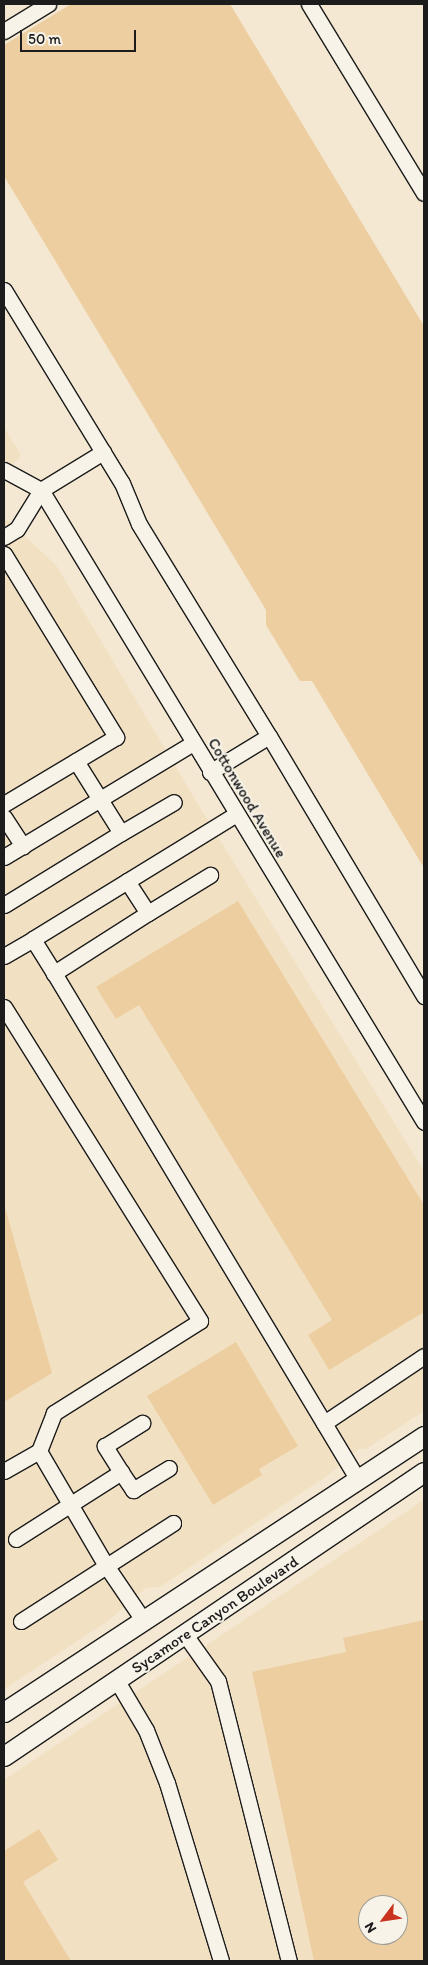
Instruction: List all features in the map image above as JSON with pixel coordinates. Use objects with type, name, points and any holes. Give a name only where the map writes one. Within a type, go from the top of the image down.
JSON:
[{"type":"main road","name":"Sycamore Canyon Boulevard","points":[[4,1712],[424,1436]]},
{"type":"main road","name":"Sycamore Canyon Boulevard","points":[[4,1756],[186,1636],[424,1472]]},
{"type":"street","points":[[4,32],[48,4]]},
{"type":"street","points":[[309,4],[424,193]]},
{"type":"street","points":[[4,290],[122,483],[139,524],[269,736],[424,996]]},
{"type":"street","points":[[4,537],[17,529],[41,490],[103,452]]},
{"type":"street","points":[[4,470],[41,490]]},
{"type":"street","name":"Cottonwood Avenue","points":[[41,490],[210,772],[424,1122]]},
{"type":"street","points":[[4,554],[116,737],[4,804]]},
{"type":"street","points":[[210,772],[269,736]]},
{"type":"street","points":[[4,857],[193,743]]},
{"type":"street","points":[[76,761],[121,833]]},
{"type":"street","points":[[4,905],[174,802]]},
{"type":"street","points":[[4,956],[236,814]]},
{"type":"street","points":[[4,817],[22,846]]},
{"type":"street","points":[[54,973],[210,876]]},
{"type":"street","points":[[127,881],[148,913]]},
{"type":"street","points":[[33,939],[358,1480]]},
{"type":"street","points":[[4,1007],[200,1321],[54,1413],[38,1450],[4,1472]]},
{"type":"street","points":[[324,1423],[424,1356]]},
{"type":"street","points":[[142,1423],[104,1446],[133,1490],[169,1468]]},
{"type":"street","points":[[38,1450],[105,1564],[143,1620]]},
{"type":"street","points":[[16,1539],[122,1472]]},
{"type":"street","points":[[22,1621],[105,1564],[173,1523]]},
{"type":"street","points":[[186,1636],[218,1681],[289,1961]]},
{"type":"street","points":[[117,1681],[146,1730],[167,1784],[220,1961]]},
{"type":"shaded area","points":[[4,427],[21,455],[4,475]]},
{"type":"shaded area","points":[[4,517],[56,565],[199,806],[424,1171],[424,1411],[366,1449],[359,1449],[327,1476],[160,1587],[146,1588],[108,1621],[4,1689]]},
{"type":"shaded area","points":[[424,1500],[424,1961],[4,1961],[4,1780]]},
{"type":"building","points":[[71,4],[230,4],[424,326],[424,868],[312,681],[300,681],[266,625],[266,610],[4,176],[4,45]]},
{"type":"building","points":[[238,901],[424,1205],[424,1312],[329,1370],[308,1335],[332,1320],[139,1005],[116,1019],[96,987]]},
{"type":"building","points":[[4,1204],[52,1373],[4,1402]]},
{"type":"building","points":[[236,1342],[298,1446],[259,1469],[262,1475],[213,1505],[147,1396]]},
{"type":"building","points":[[424,1620],[424,1961],[314,1961],[252,1672],[346,1652],[343,1638]]},
{"type":"building","points":[[39,1829],[58,1860],[23,1882],[71,1961],[4,1961],[4,1851]]}]
